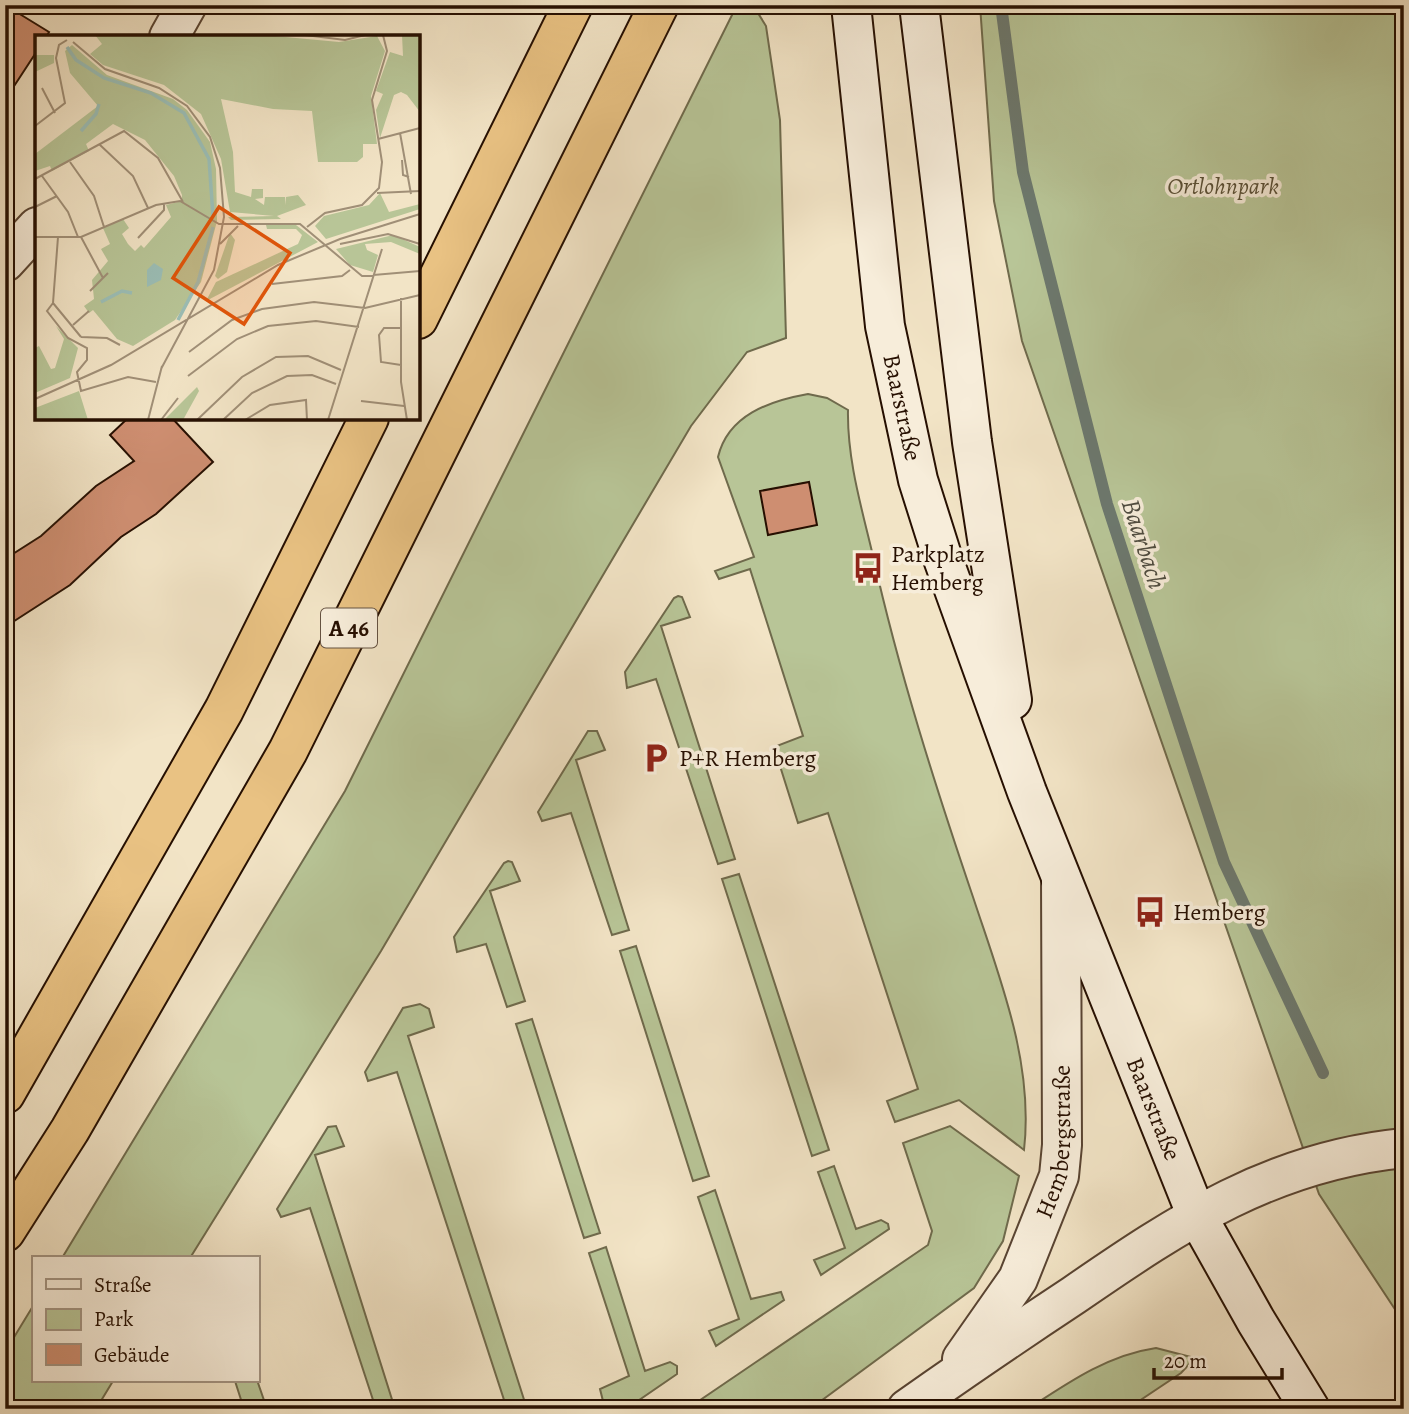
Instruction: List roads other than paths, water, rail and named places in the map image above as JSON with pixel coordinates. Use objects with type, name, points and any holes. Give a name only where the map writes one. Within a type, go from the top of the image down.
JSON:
[{"type":"highway","points":[[420,316],[573,5]]},
{"type":"highway","name":"A 46","points":[[5,1232],[69,1130],[288,751],[659,5]]},
{"type":"highway","points":[[5,1094],[224,710],[368,420]]},
{"type":"main road","points":[[170,35],[187,5]]},
{"type":"main road","name":"Baarstraße","points":[[851,5],[885,326],[918,480],[1027,792],[1196,1213],[1256,1321],[1310,1409]]},
{"type":"main road","name":"Baarstraße","points":[[919,5],[972,442],[1027,792]]},
{"type":"main road","points":[[5,262],[35,229]]},
{"type":"main road","name":"Hembergstraße","points":[[947,1381],[1018,1279],[1059,1176],[1062,1144],[1061,873]]},
{"type":"main road","name":"Hembergstraße","points":[[907,1409],[1196,1213],[1266,1180],[1300,1169],[1373,1151],[1404,1148]]},
{"type":"waterway","name":"Baarbach","points":[[1001,5],[1023,172],[1107,504],[1224,862],[1323,1073]]},
{"type":"place","name":"Parkplatz Hemberg","points":[[868,568]]},
{"type":"place","name":"P+R Hemberg","points":[[656,758]]},
{"type":"place","name":"Hemberg","points":[[1150,912]]},
{"type":"park label","name":"Ortlohnpark","points":[[1223,186]]}]
